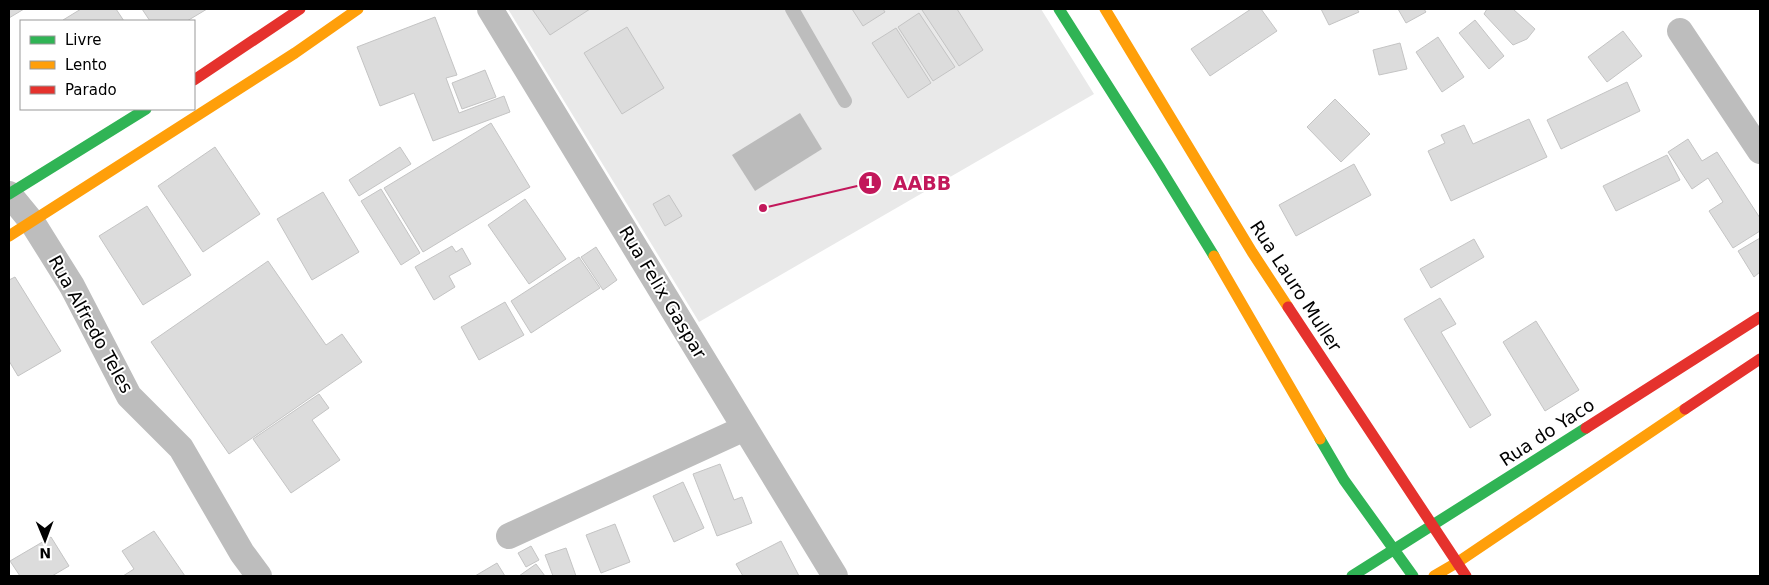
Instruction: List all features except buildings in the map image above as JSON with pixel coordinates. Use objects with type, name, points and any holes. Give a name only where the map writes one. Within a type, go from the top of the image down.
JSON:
[{"type":"street","points":[[195,79],[300,9]]},
{"type":"street","points":[[9,236],[287,58],[358,9]]},
{"type":"street","name":"Rua Felix Gaspar","points":[[490,9],[835,576]]},
{"type":"street","points":[[1059,9],[1160,168],[1249,315],[1344,480],[1413,576]]},
{"type":"street","name":"Rua Lauro Muller","points":[[1106,9],[1252,252],[1466,576]]},
{"type":"street","points":[[1680,31],[1760,151]]},
{"type":"street","points":[[9,194],[144,110]]},
{"type":"street","name":"Rua Alfredo Teles","points":[[9,194],[32,222],[72,286],[129,396],[182,448],[242,553],[259,576]]},
{"type":"street","name":"Rua do Yaco","points":[[1352,576],[1760,317]]},
{"type":"street","points":[[1434,576],[1458,562],[1760,359]]},
{"type":"street","points":[[509,536],[745,428]]},
{"type":"lane","points":[[792,9],[845,101]]},
{"type":"shaded area","points":[[508,9],[1041,9],[1094,94],[699,322]]},
{"type":"shaded area","points":[[800,113],[822,149],[755,191],[732,155]]},
{"type":"traffic: fast","points":[[1059,9],[1214,256]]},
{"type":"traffic: fast","points":[[9,194],[144,110]]},
{"type":"traffic: fast","points":[[1352,576],[1586,428]]},
{"type":"traffic: fast","points":[[1320,439],[1344,480],[1413,576]]},
{"type":"traffic: slow","points":[[9,236],[295,53],[358,9]]},
{"type":"traffic: slow","points":[[1105,9],[1252,252],[1288,307]]},
{"type":"traffic: slow","points":[[1214,256],[1320,439]]},
{"type":"traffic: slow","points":[[1434,576],[1458,562],[1685,409]]},
{"type":"traffic: jam","points":[[195,79],[300,9]]},
{"type":"traffic: jam","points":[[1288,307],[1466,576]]},
{"type":"traffic: jam","points":[[1586,428],[1760,317]]},
{"type":"traffic: jam","points":[[1685,409],[1760,359]]},
{"type":"place","name":"AABB","points":[[763,208]]}]
